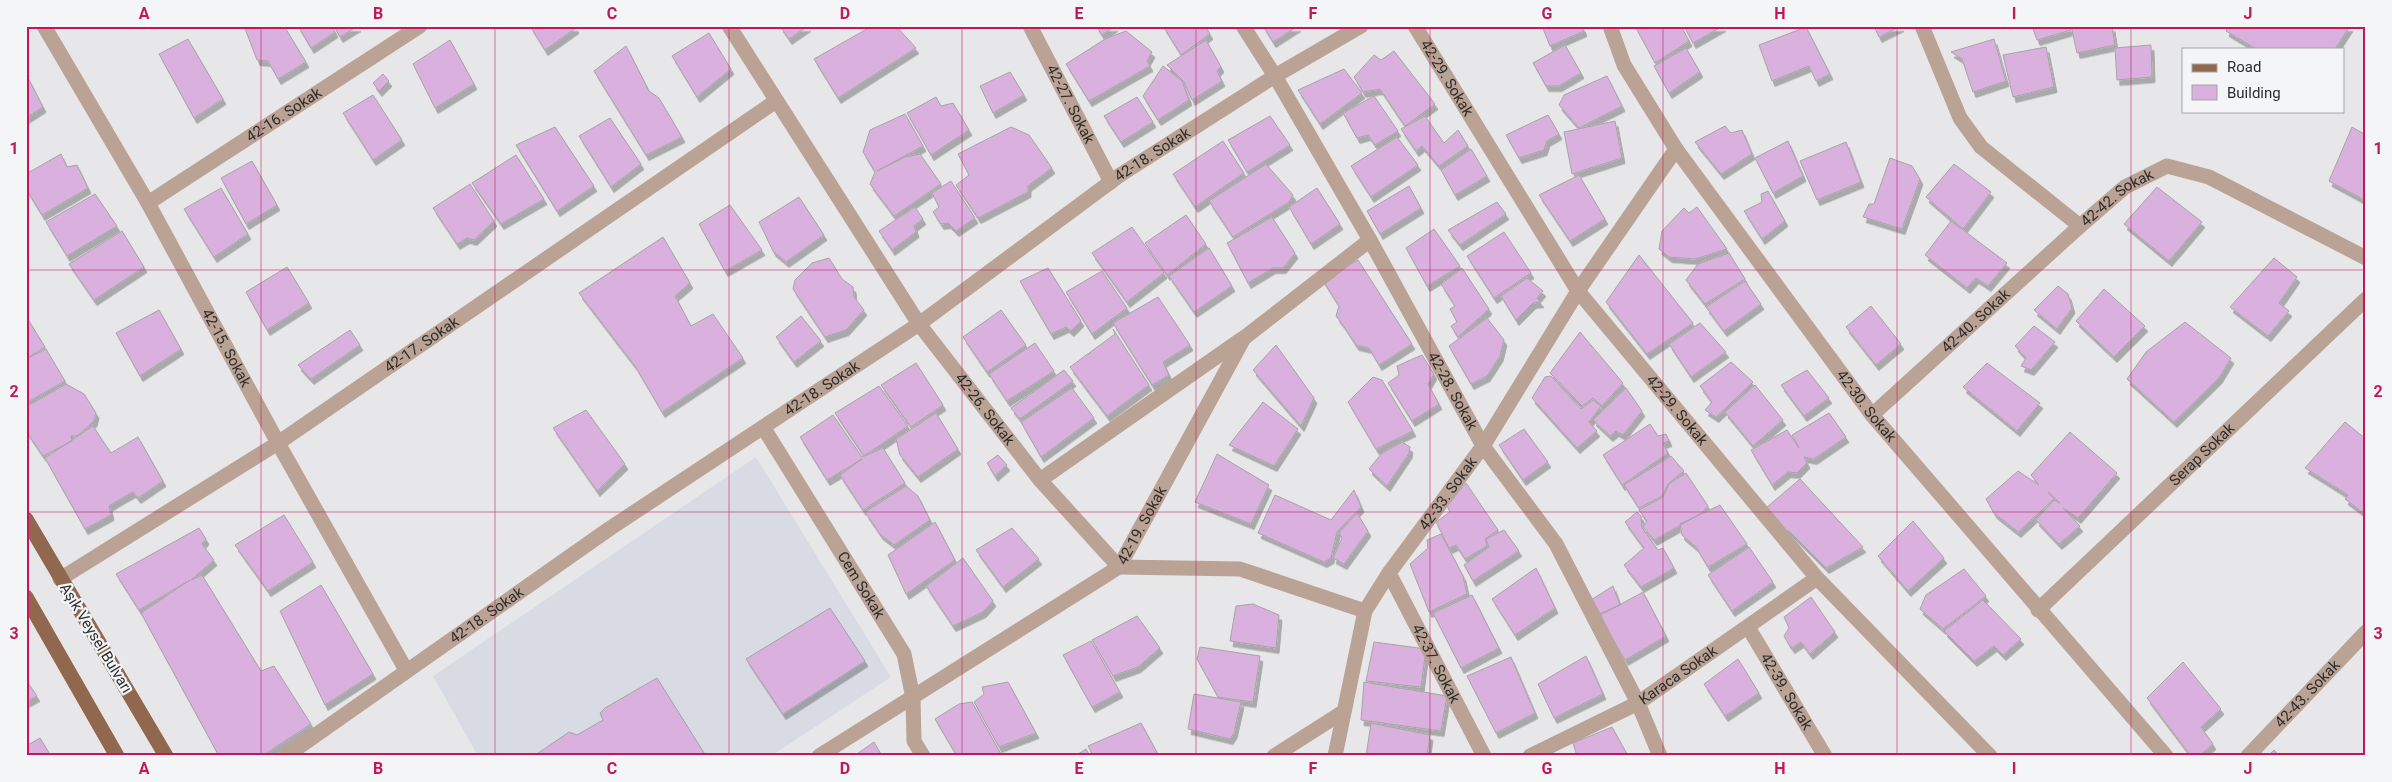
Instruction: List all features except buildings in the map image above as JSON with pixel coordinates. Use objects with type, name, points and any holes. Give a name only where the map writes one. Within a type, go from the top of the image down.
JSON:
[{"type":"main road","name":"Aşık Veysel Bulvarı","points":[[26,519],[166,756]]},
{"type":"main road","points":[[26,597],[117,756]]},
{"type":"street","name":"42-15. Sokak","points":[[44,26],[148,203],[278,443],[406,670]]},
{"type":"street","name":"42-16. Sokak","points":[[148,203],[420,26]]},
{"type":"street","name":"42-26. Sokak","points":[[729,26],[919,324],[1040,480],[1119,567]]},
{"type":"street","name":"42-27. Sokak","points":[[1030,26],[1111,182]]},
{"type":"street","name":"42-28. Sokak","points":[[1242,26],[1275,76],[1370,240],[1482,446],[1556,544],[1638,703],[1660,756]]},
{"type":"street","name":"42-18. Sokak","points":[[286,756],[609,529],[919,324],[1111,182],[1275,76],[1361,26]]},
{"type":"street","name":"42-29. Sokak","points":[[1415,26],[1578,290],[1817,578],[1990,756]]},
{"type":"street","name":"42-30. Sokak","points":[[1610,26],[1624,65],[1676,149],[1872,415],[2038,610],[2166,756]]},
{"type":"street","name":"42-42. Sokak","points":[[1922,26],[1960,118],[1981,147],[2080,226],[2125,187],[2167,166],[2209,177],[2366,258]]},
{"type":"street","name":"42-17. Sokak","points":[[60,579],[278,443],[776,101]]},
{"type":"street","name":"42-33. Sokak","points":[[1335,756],[1365,611],[1389,573],[1482,446],[1578,290],[1676,149]]},
{"type":"street","name":"42-40. Sokak","points":[[1872,415],[2080,226]]},
{"type":"street","name":"42-19. Sokak","points":[[819,756],[1119,567],[1244,338],[1370,240]]},
{"type":"street","name":"Serap Sokak","points":[[2038,610],[2366,299]]},
{"type":"street","points":[[1040,480],[1244,338]]},
{"type":"street","name":"Cem Sokak","points":[[763,427],[904,654],[913,698],[914,741],[923,756]]},
{"type":"street","points":[[1119,567],[1240,569],[1365,611]]},
{"type":"street","name":"42-37. Sokak","points":[[1389,573],[1484,756]]},
{"type":"street","name":"Karaca Sokak","points":[[1530,756],[1638,703],[1817,578]]},
{"type":"street","name":"42-39. Sokak","points":[[1748,627],[1825,756]]},
{"type":"street","name":"42-43. Sokak","points":[[2248,756],[2366,632]]},
{"type":"street","points":[[1274,756],[1343,712]]},
{"type":"shaded area","points":[[756,457],[891,677],[771,756],[478,756],[433,676]]}]
